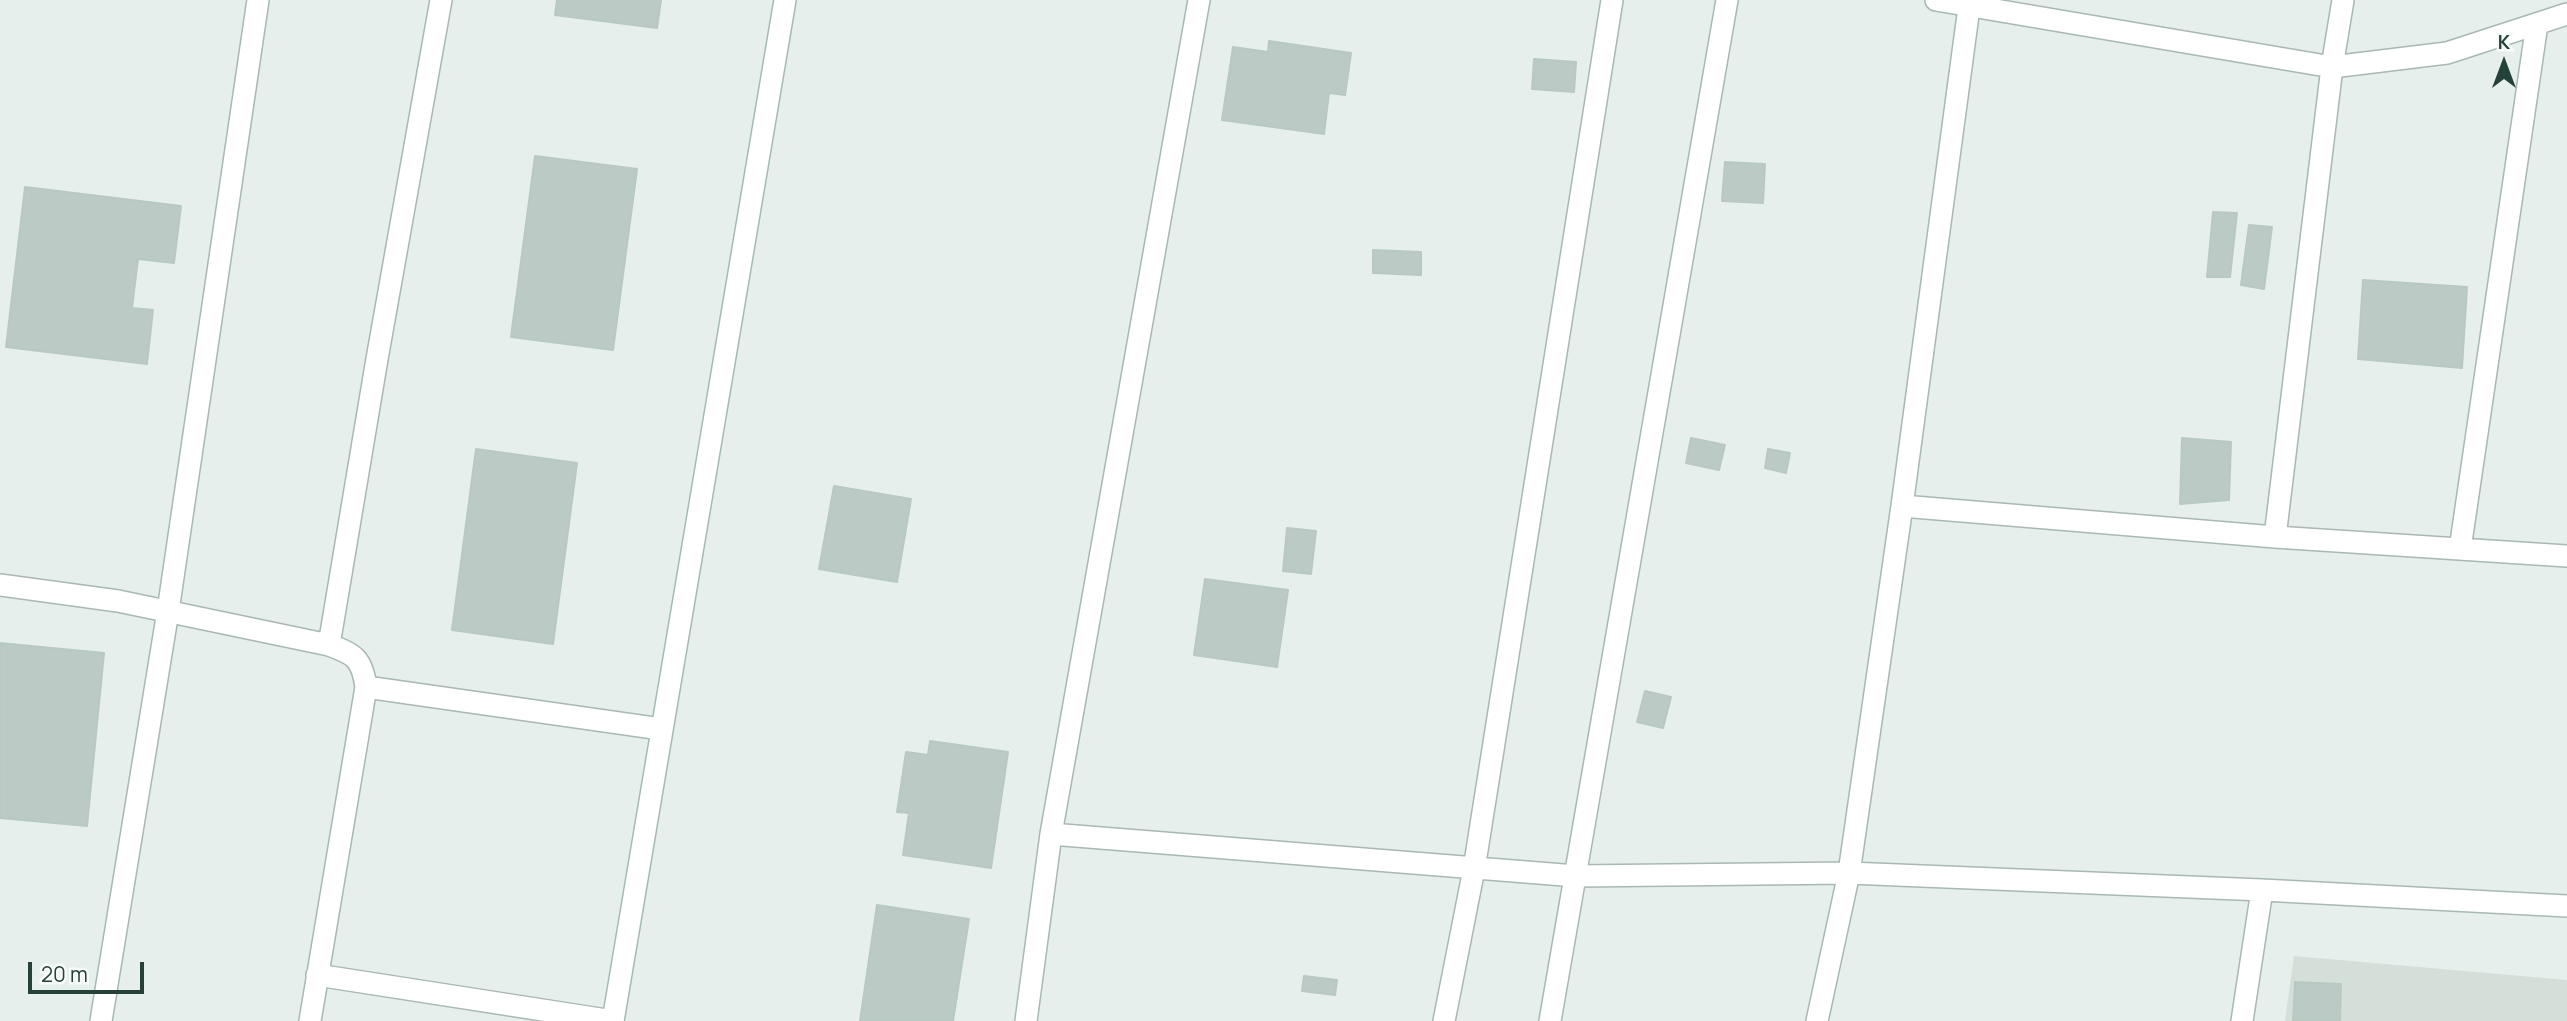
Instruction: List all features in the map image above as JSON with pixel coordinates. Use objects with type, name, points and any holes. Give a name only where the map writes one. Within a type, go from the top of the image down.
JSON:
[{"type":"street","points":[[101,1021],[168,611],[258,0]]},
{"type":"street","points":[[329,645],[441,0]]},
{"type":"street","points":[[317,975],[613,1021],[785,0]]},
{"type":"street","points":[[1026,1021],[1051,835],[1199,0]]},
{"type":"street","points":[[1444,1021],[1474,869],[1612,0]]},
{"type":"street","points":[[1550,1021],[1727,0]]},
{"type":"street","points":[[1937,0],[1969,3],[2332,67],[2447,53],[2567,14]]},
{"type":"street","points":[[2275,537],[2332,67],[2343,0]]},
{"type":"street","points":[[1817,1021],[1849,873],[1902,506],[1969,3]]},
{"type":"street","points":[[2460,550],[2537,24]]},
{"type":"street","points":[[1902,506],[2275,537],[2567,556]]},
{"type":"street","points":[[0,585],[118,601],[329,645],[353,654],[364,669],[366,687],[310,1021]]},
{"type":"street","points":[[366,687],[661,729]]},
{"type":"street","points":[[1051,835],[1576,876],[1849,873],[2567,906]]},
{"type":"street","points":[[2242,1021],[2262,890]]},
{"type":"shaded area","points":[[2294,956],[2567,980],[2567,1021],[2285,1021]]},
{"type":"building","points":[[557,0],[661,0],[657,28],[555,15]]},
{"type":"building","points":[[1269,41],[1351,53],[1345,95],[1329,93],[1324,134],[1222,120],[1233,47],[1268,52]]},
{"type":"building","points":[[1534,59],[1576,62],[1574,92],[1532,89]]},
{"type":"building","points":[[535,156],[637,169],[613,350],[511,337]]},
{"type":"building","points":[[1725,162],[1765,164],[1763,203],[1722,201]]},
{"type":"building","points":[[25,187],[181,206],[174,263],[138,259],[132,308],[153,310],[147,364],[6,347]]},
{"type":"building","points":[[2213,212],[2237,213],[2230,277],[2207,277]]},
{"type":"building","points":[[2249,225],[2272,227],[2264,289],[2241,285]]},
{"type":"building","points":[[1373,250],[1421,252],[1421,275],[1373,273]]},
{"type":"building","points":[[2363,280],[2467,287],[2462,368],[2358,359]]},
{"type":"building","points":[[1691,438],[1725,445],[1719,470],[1686,463]]},
{"type":"building","points":[[2182,438],[2231,442],[2229,500],[2180,504]]},
{"type":"building","points":[[476,449],[577,463],[553,644],[452,630]]},
{"type":"building","points":[[1768,449],[1790,453],[1786,473],[1765,468]]},
{"type":"building","points":[[834,486],[911,499],[897,582],[819,569]]},
{"type":"building","points":[[1287,528],[1316,531],[1311,574],[1283,571]]},
{"type":"building","points":[[1205,579],[1288,590],[1277,667],[1194,655]]},
{"type":"building","points":[[0,643],[104,653],[87,826],[0,818]]},
{"type":"building","points":[[1645,691],[1671,697],[1663,728],[1637,722]]},
{"type":"building","points":[[930,741],[1008,752],[991,868],[903,855],[909,813],[897,812],[906,752],[928,755]]},
{"type":"building","points":[[877,905],[969,919],[953,1021],[860,1021]]},
{"type":"building","points":[[1304,976],[1337,980],[1335,995],[1302,991]]},
{"type":"building","points":[[2295,982],[2341,984],[2340,1021],[2293,1021]]}]
